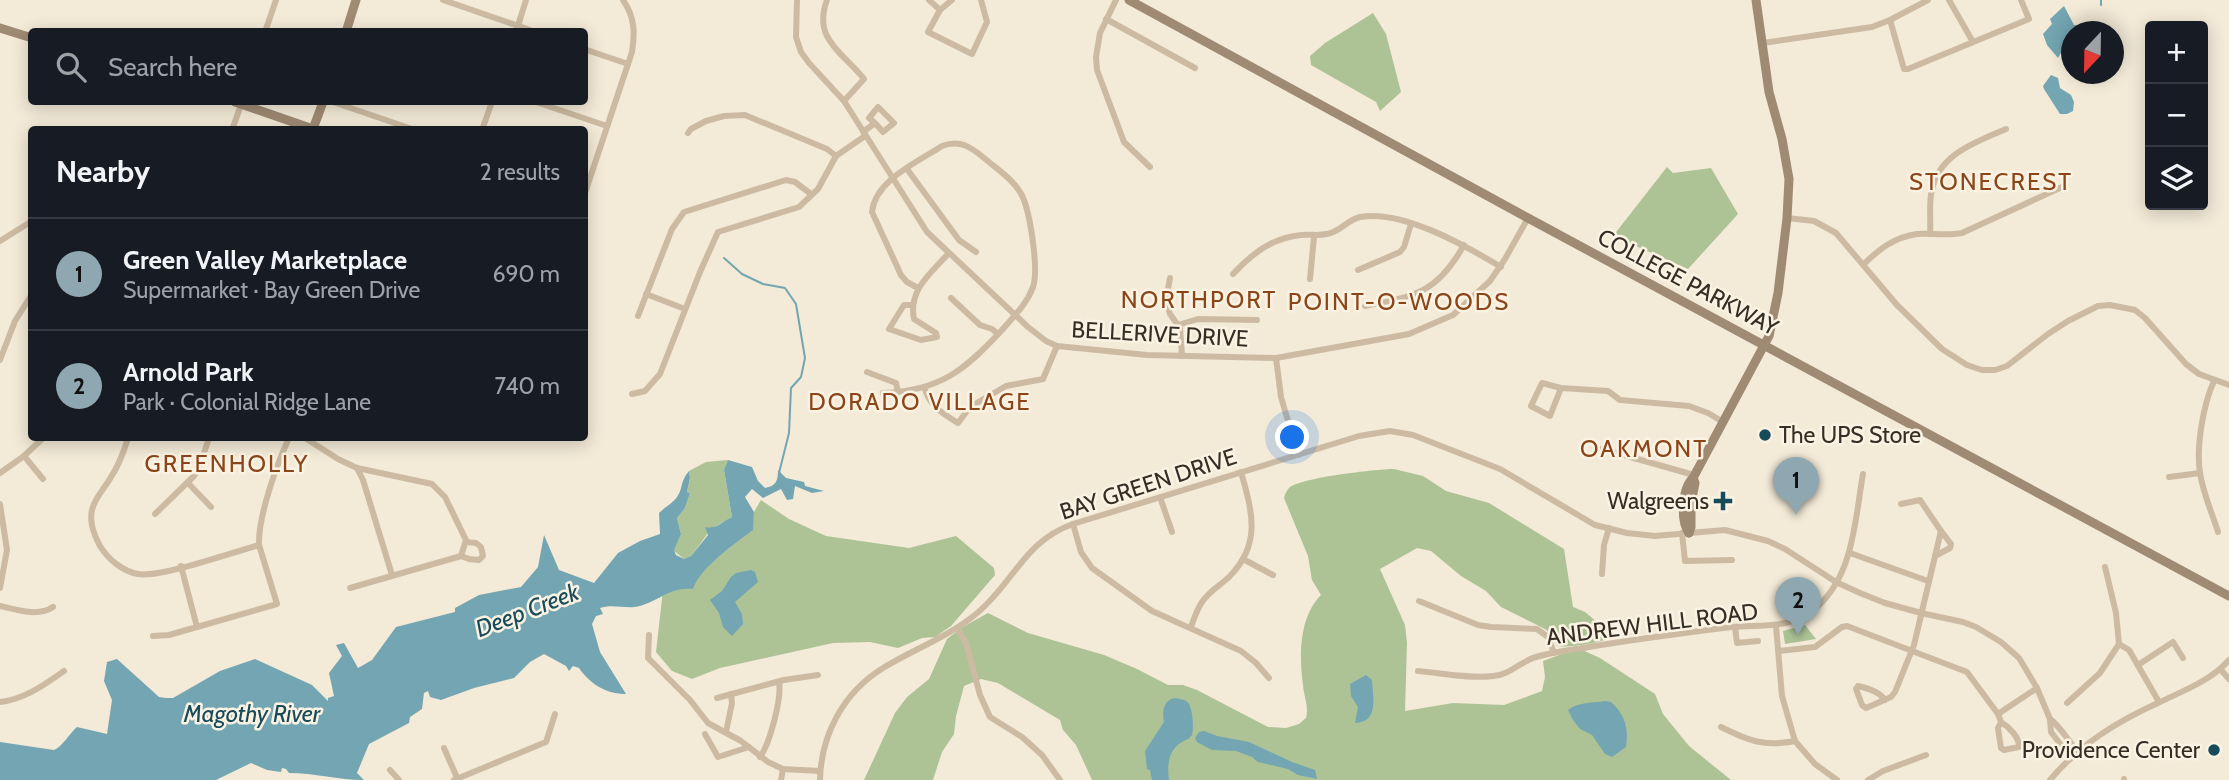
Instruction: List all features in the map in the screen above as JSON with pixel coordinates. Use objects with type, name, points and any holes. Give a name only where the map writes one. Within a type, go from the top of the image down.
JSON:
[{"type":"main road","points":[[347,28],[356,0]]},
{"type":"main road","name":"COLLEGE PARKWAY","points":[[1129,0],[2229,596]]},
{"type":"main road","points":[[1685,533],[1685,506],[1689,482],[1765,345],[1772,327],[1787,218],[1787,162],[1769,92],[1756,0]]},
{"type":"main road","points":[[0,28],[28,37]]},
{"type":"main road","points":[[247,105],[305,126]]},
{"type":"main road","points":[[314,126],[322,105]]},
{"type":"street","points":[[266,28],[276,0]]},
{"type":"street","points":[[443,0],[517,28],[526,0]]},
{"type":"street","points":[[588,182],[628,64],[635,30],[625,2],[634,0]]},
{"type":"street","name":"BELLERIVE DRIVE","points":[[797,0],[796,37],[801,52],[844,101],[927,232],[1015,315],[1046,341],[1057,346],[1126,353],[1276,358],[1409,334],[1453,315],[1490,281],[1501,267],[1528,218]]},
{"type":"street","points":[[827,0],[823,17],[827,39],[864,79],[844,101]]},
{"type":"street","points":[[929,0],[940,10]]},
{"type":"street","points":[[953,0],[940,10],[928,32],[972,54],[987,22],[981,0]]},
{"type":"street","points":[[1116,0],[1097,46],[1097,70],[1124,142],[1150,167]]},
{"type":"street","points":[[1763,43],[1858,30],[1891,20],[1928,0]]},
{"type":"street","points":[[1950,0],[1973,42]]},
{"type":"street","points":[[1891,20],[1904,69],[2029,19],[2021,0]]},
{"type":"street","points":[[1106,19],[1195,68]]},
{"type":"street","points":[[588,50],[628,64]]},
{"type":"street","points":[[233,126],[238,105]]},
{"type":"street","points":[[342,105],[403,126]]},
{"type":"street","points":[[483,126],[491,105]]},
{"type":"street","points":[[545,105],[607,126]]},
{"type":"street","points":[[688,133],[715,118],[745,115],[827,149],[836,156]]},
{"type":"street","points":[[632,394],[645,391],[660,374],[718,232],[799,207],[818,189],[836,156],[875,124]]},
{"type":"street","points":[[1930,234],[1931,192],[1943,165],[1966,146],[2006,129]]},
{"type":"street","points":[[883,393],[898,393],[924,387],[964,368],[1015,315],[1030,294],[1035,281],[1036,266],[1021,193],[1007,177],[976,151],[963,144],[942,146],[892,179],[877,194],[872,212],[901,275],[918,288]]},
{"type":"street","points":[[908,169],[959,240],[976,252]]},
{"type":"street","points":[[638,316],[672,229],[684,212],[786,180],[795,182],[811,194]]},
{"type":"street","points":[[1864,264],[1888,244],[1900,238],[1962,233],[2062,187]]},
{"type":"street","points":[[1233,274],[1252,254],[1270,243],[1292,236],[1308,234],[1314,237],[1333,233],[1358,217],[1388,218],[1411,223],[1464,245],[1501,267]]},
{"type":"street","points":[[1787,218],[1814,222],[1827,226],[1836,233],[1897,305],[1954,358],[1967,365],[1982,370],[2007,366],[2068,321],[2098,306],[2125,306],[2145,318],[2186,364],[2199,374],[2229,385]]},
{"type":"street","points":[[0,240],[28,223]]},
{"type":"street","points":[[1358,270],[1400,252],[1411,223]]},
{"type":"street","points":[[1310,278],[1314,237]]},
{"type":"street","points":[[1365,306],[1421,292],[1447,272],[1464,245]]},
{"type":"street","points":[[913,304],[904,305],[890,329],[921,340],[937,337],[936,333],[914,319],[913,304],[918,288],[948,254]]},
{"type":"street","points":[[1170,278],[1166,300],[1170,314],[1182,332],[1182,356]]},
{"type":"street","points":[[646,294],[685,309]]},
{"type":"street","points":[[951,299],[981,325],[998,334]]},
{"type":"street","points":[[0,360],[15,321],[28,300]]},
{"type":"street","points":[[1178,325],[1198,319],[1257,320]]},
{"type":"street","points":[[924,387],[931,404],[958,423],[970,407],[1006,386],[1043,379],[1057,346]]},
{"type":"street","points":[[1276,358],[1281,397],[1298,456]]},
{"type":"street","points":[[867,372],[896,383],[898,393]]},
{"type":"street","points":[[2214,381],[2203,411],[2200,473],[2218,532]]},
{"type":"street","points":[[1561,388],[1550,416],[1531,406],[1542,383],[1561,388],[1608,391],[1619,400],[1680,404],[1698,409],[1723,422]]},
{"type":"street","name":"BAY GREEN DRIVE","points":[[820,780],[824,746],[831,727],[855,691],[881,669],[957,628],[991,599],[1039,541],[1053,532],[1373,432],[1413,435],[1500,469],[1584,518],[1595,520],[1609,528],[1641,536],[1725,530],[1768,541],[1836,582],[1885,603],[1963,622],[1994,637],[2019,658],[2037,688],[2050,719],[2051,732],[2071,758]]},
{"type":"street","points":[[0,473],[40,441]]},
{"type":"street","points":[[127,441],[115,470],[91,511],[94,534],[107,555],[121,568],[148,575],[259,545]]},
{"type":"street","points":[[155,514],[188,483],[199,468],[208,441]]},
{"type":"street","points":[[153,636],[169,635],[277,604],[259,545],[262,516],[288,441]]},
{"type":"street","points":[[310,441],[338,459],[358,467],[432,484],[445,497],[464,534],[466,542],[461,555]]},
{"type":"street","points":[[1602,449],[1693,476]]},
{"type":"street","points":[[24,456],[43,479]]},
{"type":"street","points":[[358,467],[392,575]]},
{"type":"street","points":[[1191,627],[1202,600],[1229,577],[1243,559],[1250,541],[1253,522],[1251,505],[1241,472]]},
{"type":"street","points":[[2169,477],[2200,473]]},
{"type":"street","name":"ANDREW HILL ROAD","points":[[1418,671],[1492,677],[1533,658],[1554,653],[1626,640],[1735,627],[1776,626],[1799,619],[1824,601],[1850,552],[1863,474]]},
{"type":"street","points":[[188,483],[211,507]]},
{"type":"street","points":[[1160,497],[1172,532]]},
{"type":"street","points":[[1901,505],[1920,500],[1951,544],[1950,548],[1935,556]]},
{"type":"street","points":[[0,504],[4,550],[0,588]]},
{"type":"street","points":[[1073,524],[1081,552],[1092,568],[1142,606],[1241,650],[1269,678]]},
{"type":"street","points":[[1602,574],[1604,545],[1609,528]]},
{"type":"street","points":[[1885,700],[1882,695],[1863,687],[1858,686],[1856,689],[1865,708],[1885,700],[1891,697],[1895,692],[1911,651],[1941,531]]},
{"type":"street","points":[[1685,533],[1685,561],[1732,560]]},
{"type":"street","points":[[350,588],[461,555],[479,560],[483,556],[481,547],[466,542]]},
{"type":"street","points":[[1850,552],[1928,581]]},
{"type":"street","points":[[1243,559],[1273,575]]},
{"type":"street","points":[[181,566],[197,627]]},
{"type":"street","points":[[2067,703],[2100,673],[2119,644],[2116,613],[2105,567]]},
{"type":"street","points":[[1419,601],[1478,625],[1537,629],[1548,637],[1554,653]]},
{"type":"street","points":[[0,606],[22,611],[47,611],[54,607]]},
{"type":"street","points":[[1776,626],[1782,696],[1795,741],[1815,764],[1837,780]]},
{"type":"street","points":[[1779,651],[1815,647],[1844,626],[1967,672],[2001,722],[2009,727],[2019,741],[2019,747],[2004,750],[2000,748],[1998,728],[2001,722]]},
{"type":"street","points":[[1735,627],[1737,643],[1758,641]]},
{"type":"street","points":[[957,628],[966,643],[980,695],[990,717],[1022,737],[1042,755],[1060,780]]},
{"type":"street","points":[[649,635],[648,659],[690,700],[708,723],[783,769],[820,771]]},
{"type":"street","points":[[2138,665],[2173,642],[2183,658]]},
{"type":"street","points":[[2119,644],[2129,650],[2159,702]]},
{"type":"street","points":[[2050,780],[2078,751],[2115,725],[2185,691],[2221,670],[2229,660]]},
{"type":"street","points":[[2221,670],[2229,679]]},
{"type":"street","points":[[0,700],[13,701],[33,692],[64,671]]},
{"type":"street","points":[[717,698],[818,675]]},
{"type":"street","points":[[760,757],[765,750],[773,721],[779,682]]},
{"type":"street","points":[[1998,714],[2037,688]]},
{"type":"street","points":[[726,732],[732,703],[731,694]]},
{"type":"street","points":[[444,748],[457,779],[546,742],[555,714]]},
{"type":"street","name":"BAY GREEN DRIVE","points":[[2050,719],[2078,751]]},
{"type":"street","points":[[1721,727],[1763,744],[1795,741]]},
{"type":"street","points":[[705,733],[718,757],[749,747]]},
{"type":"street","points":[[1868,780],[1883,771],[1926,755]]},
{"type":"street","points":[[781,780],[783,769]]},
{"type":"street","points":[[390,770],[399,780]]},
{"type":"green space","points":[[1373,13],[1386,34],[1401,92],[1380,111],[1376,102],[1311,65],[1310,56],[1325,43]]},
{"type":"green space","points":[[1667,167],[1673,173],[1711,168],[1738,214],[1688,269],[1613,236]]},
{"type":"green space","points":[[728,460],[724,470],[732,517],[711,529],[691,556],[684,559],[673,550],[681,534],[677,518],[685,508],[690,493],[687,492],[689,471],[706,462]]},
{"type":"green space","points":[[1394,469],[1423,476],[1446,491],[1489,503],[1564,549],[1573,607],[1585,612],[1610,633],[1609,638],[1599,642],[1557,646],[1552,635],[1545,629],[1501,607],[1486,591],[1461,576],[1431,551],[1417,548],[1380,569],[1405,625],[1405,711],[1453,703],[1504,705],[1542,691],[1545,677],[1543,661],[1578,648],[1600,658],[1655,694],[1663,714],[1689,746],[1731,780],[1092,780],[1076,745],[1063,730],[1060,720],[998,683],[981,679],[964,686],[954,734],[942,752],[933,780],[864,780],[895,713],[907,697],[929,679],[947,639],[988,613],[1028,633],[1104,655],[1168,685],[1183,685],[1197,690],[1268,727],[1286,728],[1299,724],[1306,718],[1307,710],[1302,674],[1302,637],[1308,614],[1321,595],[1312,580],[1308,556],[1284,498],[1285,494],[1289,488],[1307,481],[1356,472]]},
{"type":"green space","points":[[761,500],[789,519],[826,536],[909,548],[956,536],[994,568],[995,575],[951,626],[935,637],[922,638],[898,648],[870,642],[833,643],[720,668],[692,679],[672,671],[656,652],[663,590],[713,561],[752,531],[754,512]]},
{"type":"green space","points":[[1805,625],[1816,639],[1785,644],[1783,631]]},
{"type":"water","points":[[2064,6],[2072,21],[2061,21],[2061,53],[2058,58],[2047,45],[2043,34],[2052,24],[2050,19]]},
{"type":"water","points":[[2051,75],[2058,78],[2060,88],[2071,95],[2074,102],[2073,111],[2060,114],[2044,89],[2043,86]]},
{"type":"water","name":"Magothy River","points":[[728,460],[752,467],[758,481],[765,488],[776,482],[778,470],[786,478],[824,491],[812,493],[795,486],[793,499],[787,500],[781,489],[763,498],[752,489],[745,497],[754,512],[753,530],[710,565],[693,589],[676,590],[634,607],[600,608],[603,614],[596,616],[592,624],[600,652],[626,694],[605,690],[588,679],[579,668],[573,666],[569,671],[566,666],[544,654],[530,662],[514,678],[441,700],[430,697],[428,691],[424,693],[422,709],[410,717],[409,723],[369,744],[357,773],[364,780],[289,773],[282,768],[281,772],[267,770],[251,763],[216,780],[0,780],[0,742],[54,750],[77,727],[107,734],[112,700],[104,681],[107,662],[117,659],[159,697],[173,698],[220,671],[255,659],[312,685],[328,701],[328,698],[334,696],[329,673],[342,656],[336,645],[344,643],[358,668],[372,660],[396,627],[455,612],[455,608],[479,595],[521,587],[538,567],[544,535],[559,570],[594,583],[618,553],[660,534],[659,513],[677,497],[689,471],[687,492],[690,493],[685,508],[677,518],[681,534],[674,550],[676,555],[684,559],[691,556],[708,535],[705,527],[716,526],[732,517],[724,470]]},
{"type":"water","points":[[751,570],[755,572],[758,582],[735,602],[742,614],[743,624],[732,636],[723,627],[719,613],[710,600],[722,591],[736,573]]},
{"type":"water","points":[[1366,675],[1372,680],[1373,708],[1368,718],[1355,723],[1358,707],[1351,696],[1350,684]]},
{"type":"water","points":[[1175,698],[1186,701],[1190,707],[1192,735],[1177,745],[1171,754],[1169,780],[1152,780],[1150,770],[1147,769],[1145,751],[1164,722],[1163,711],[1166,704]]},
{"type":"water","points":[[1611,702],[1620,712],[1627,734],[1626,747],[1612,757],[1605,754],[1592,735],[1580,729],[1568,710],[1581,704]]},
{"type":"water","points":[[1199,732],[1249,742],[1315,770],[1317,779],[1258,762],[1236,751],[1212,750],[1197,742],[1195,738]]},
{"type":"waterway","points":[[2101,0],[2101,5]]},
{"type":"waterway","name":"Deep Creek","points":[[724,258],[742,274],[763,284],[785,288],[796,304],[805,358],[801,377],[791,388],[789,433],[779,473]]},
{"type":"place","name":"The UPS Store","points":[[1765,435]]},
{"type":"place","name":"Walgreens","points":[[1723,501]]},
{"type":"place","name":"Green Valley Marketplace","points":[[1796,515]]},
{"type":"place","name":"Arnold Park","points":[[1798,635]]},
{"type":"place","name":"Providence Center","points":[[2214,750]]},
{"type":"district","name":"STONECREST","points":[[1991,181]]},
{"type":"district","name":"NORTHPORT","points":[[1199,299]]},
{"type":"district","name":"POINT-O-WOODS","points":[[1399,301]]},
{"type":"district","name":"DORADO VILLAGE","points":[[920,401]]},
{"type":"district","name":"OAKMONT","points":[[1644,448]]},
{"type":"district","name":"GREENHOLLY","points":[[227,463]]}]
